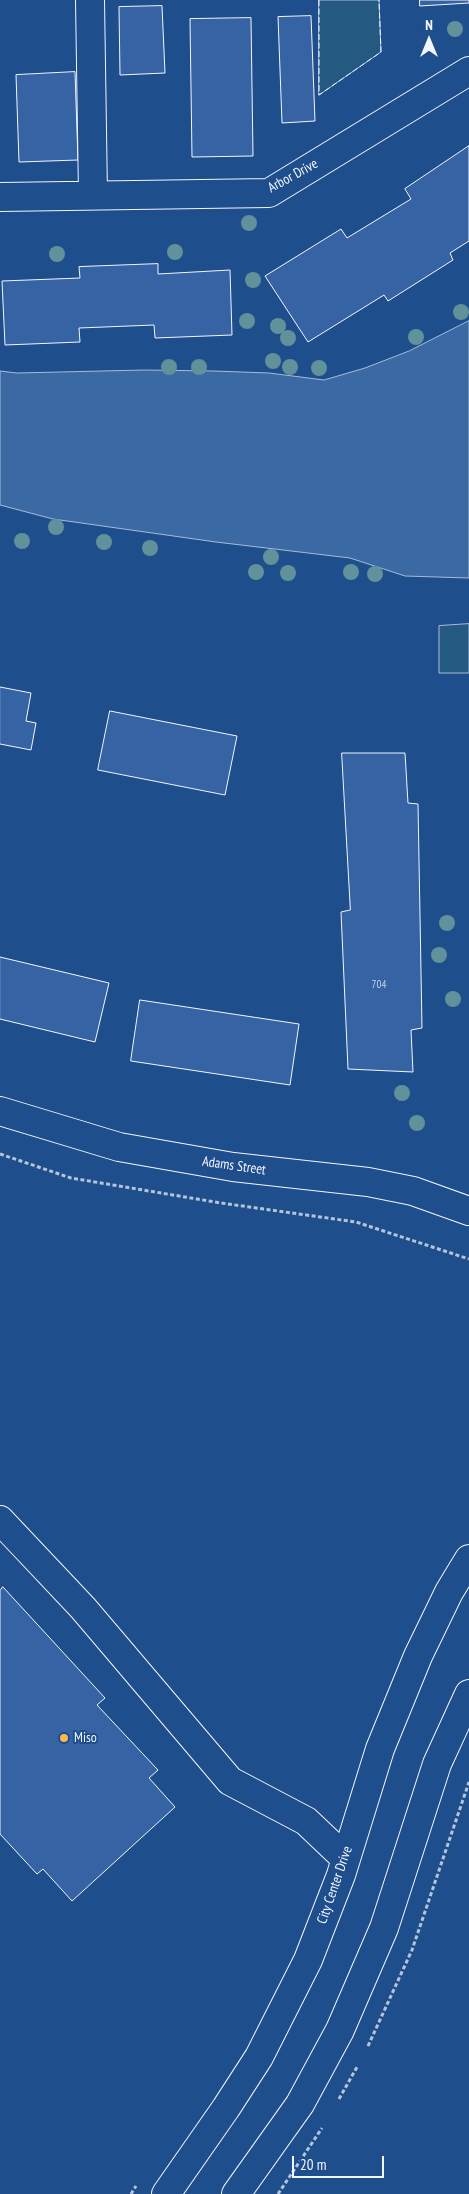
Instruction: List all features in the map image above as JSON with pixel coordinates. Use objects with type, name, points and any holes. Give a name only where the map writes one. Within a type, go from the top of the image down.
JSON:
[{"type":"street","points":[[90,0],[93,196]]},
{"type":"street","name":"Arbor Drive","points":[[0,197],[269,193],[469,71]]},
{"type":"street","name":"Adams Street","points":[[0,1111],[119,1146],[233,1167],[368,1182],[413,1191],[469,1211]]},
{"type":"street","points":[[0,1520],[83,1608],[230,1781],[306,1821],[322,1834],[345,1858]]},
{"type":"street","name":"City Center Drive","points":[[166,2194],[259,2057],[308,1960],[338,1882],[380,1749],[415,1665],[449,1592],[469,1559]]},
{"type":"street","points":[[236,2194],[300,2104],[340,2030],[384,1928],[437,1764],[469,1694]]},
{"type":"path","points":[[0,1154],[71,1178],[221,1203],[356,1222],[469,1259]]},
{"type":"shaded area","points":[[319,0],[379,0],[381,52],[319,95]]},
{"type":"shaded area","points":[[469,321],[469,578],[405,576],[350,558],[216,542],[53,519],[0,505],[0,371],[17,373],[144,370],[214,371],[269,373],[324,380],[365,368],[409,351]]},
{"type":"shaded area","points":[[469,624],[469,673],[439,673],[439,626]]},
{"type":"building","points":[[420,0],[469,0],[469,3],[420,6]]},
{"type":"building","points":[[162,6],[165,73],[120,75],[119,7]]},
{"type":"building","points":[[311,16],[315,121],[282,123],[278,17]]},
{"type":"building","points":[[251,18],[253,156],[192,157],[190,19]]},
{"type":"building","points":[[75,72],[78,160],[19,162],[16,75]]},
{"type":"building","points":[[469,146],[469,241],[450,253],[453,260],[388,301],[384,295],[308,342],[265,276],[341,229],[347,238],[411,199],[405,189]]},
{"type":"building","points":[[158,264],[158,274],[230,270],[232,335],[155,338],[154,325],[79,328],[80,342],[5,345],[2,281],[80,278],[79,267]]},
{"type":"building","points":[[0,687],[31,693],[26,721],[36,723],[31,750],[0,744]]},
{"type":"building","points":[[110,711],[237,736],[225,795],[98,770]]},
{"type":"building","points":[[342,753],[405,753],[408,803],[418,804],[422,1028],[411,1030],[413,1072],[348,1069],[341,912],[350,910]]},
{"type":"building","points":[[0,957],[109,983],[95,1042],[0,1019]]},
{"type":"building","points":[[140,1000],[299,1024],[290,1085],[131,1061]]},
{"type":"building","name":"Miso","points":[[3,1587],[105,1698],[97,1705],[158,1770],[149,1778],[175,1807],[72,1901],[43,1869],[37,1874],[0,1834],[0,1591]]},
{"type":"fence","points":[[319,0],[319,95],[381,52],[379,0]]},
{"type":"place","name":"Miso","points":[[64,1738]]}]
